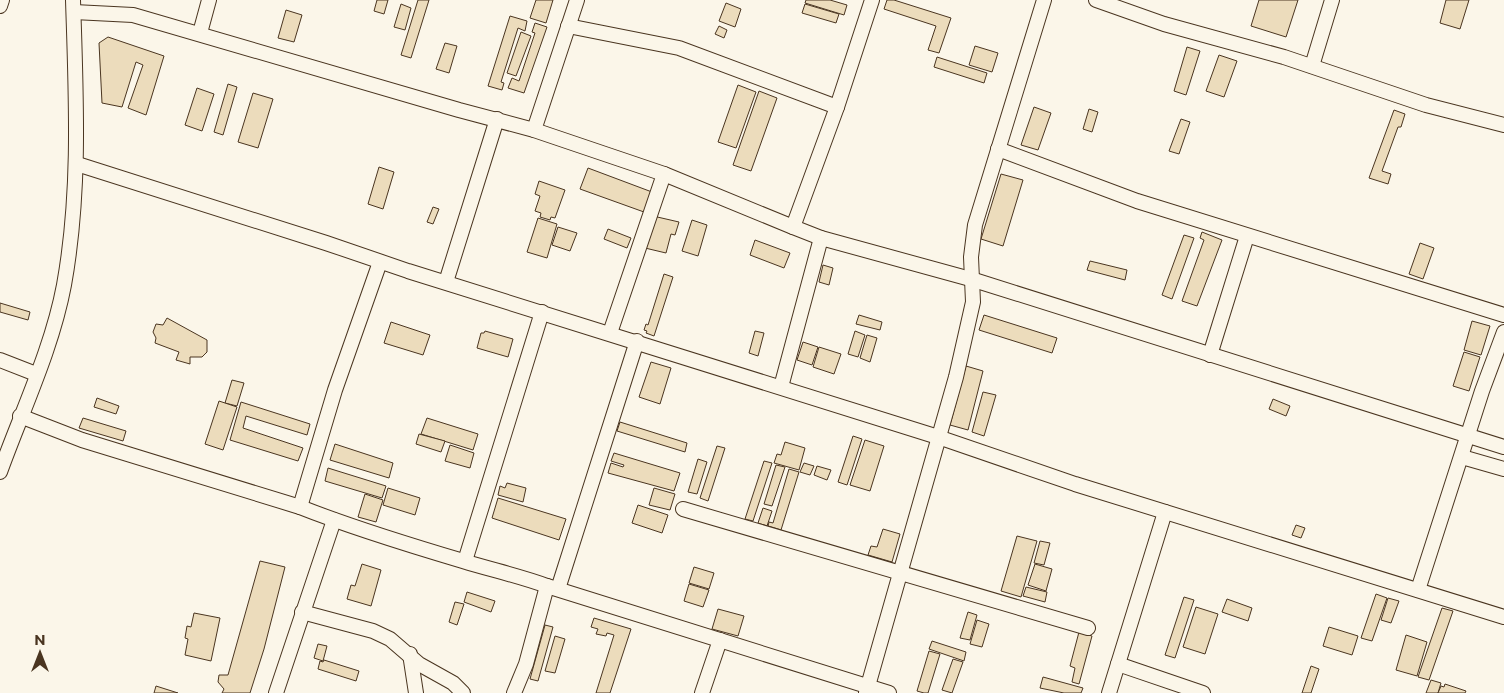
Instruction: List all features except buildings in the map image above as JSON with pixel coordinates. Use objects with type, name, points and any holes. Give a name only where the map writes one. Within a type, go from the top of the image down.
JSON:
[{"type":"street","points":[[0,6],[2,0]]},
{"type":"street","points":[[200,33],[209,0]]},
{"type":"street","points":[[534,130],[577,0]]},
{"type":"street","points":[[793,228],[837,107],[872,0]]},
{"type":"street","points":[[868,690],[956,377],[973,302],[974,280],[971,243],[974,225],[1044,0]]},
{"type":"street","points":[[1096,0],[1164,24],[1312,66],[1426,105],[1504,125]]},
{"type":"street","points":[[1312,66],[1332,0]]},
{"type":"street","points":[[0,472],[50,336],[64,286],[77,164],[73,6],[133,15],[200,33],[458,110],[534,130],[664,174],[821,238],[974,280],[1504,447]]},
{"type":"street","points":[[568,26],[679,48],[837,107]]},
{"type":"street","points":[[446,282],[497,119]]},
{"type":"street","points":[[998,149],[1137,201],[1504,315]]},
{"type":"street","points":[[77,164],[307,236],[380,262],[781,387],[1166,512],[1504,617]]},
{"type":"street","points":[[610,333],[664,174]]},
{"type":"street","points":[[1210,355],[1247,236]]},
{"type":"street","points":[[781,387],[821,238]]},
{"type":"street","points":[[300,507],[335,390],[380,262]]},
{"type":"street","points":[[464,562],[542,312]]},
{"type":"street","points":[[1418,590],[1504,332]]},
{"type":"street","points":[[514,693],[526,664],[637,341]]},
{"type":"street","points":[[0,360],[36,374]]},
{"type":"street","points":[[20,416],[82,440],[300,507],[334,520],[464,562],[512,573],[552,588],[720,640],[868,690],[889,693]]},
{"type":"street","points":[[1462,458],[1504,469]]},
{"type":"street","points":[[683,509],[1088,628]]},
{"type":"street","points":[[1109,693],[1166,512]]},
{"type":"street","points":[[276,693],[334,520]]},
{"type":"street","points":[[302,612],[373,631],[390,638],[420,664],[453,683],[463,693]]},
{"type":"street","points":[[702,693],[720,640]]},
{"type":"street","points":[[410,654],[416,693]]},
{"type":"street","points":[[1118,664],[1203,693]]}]
